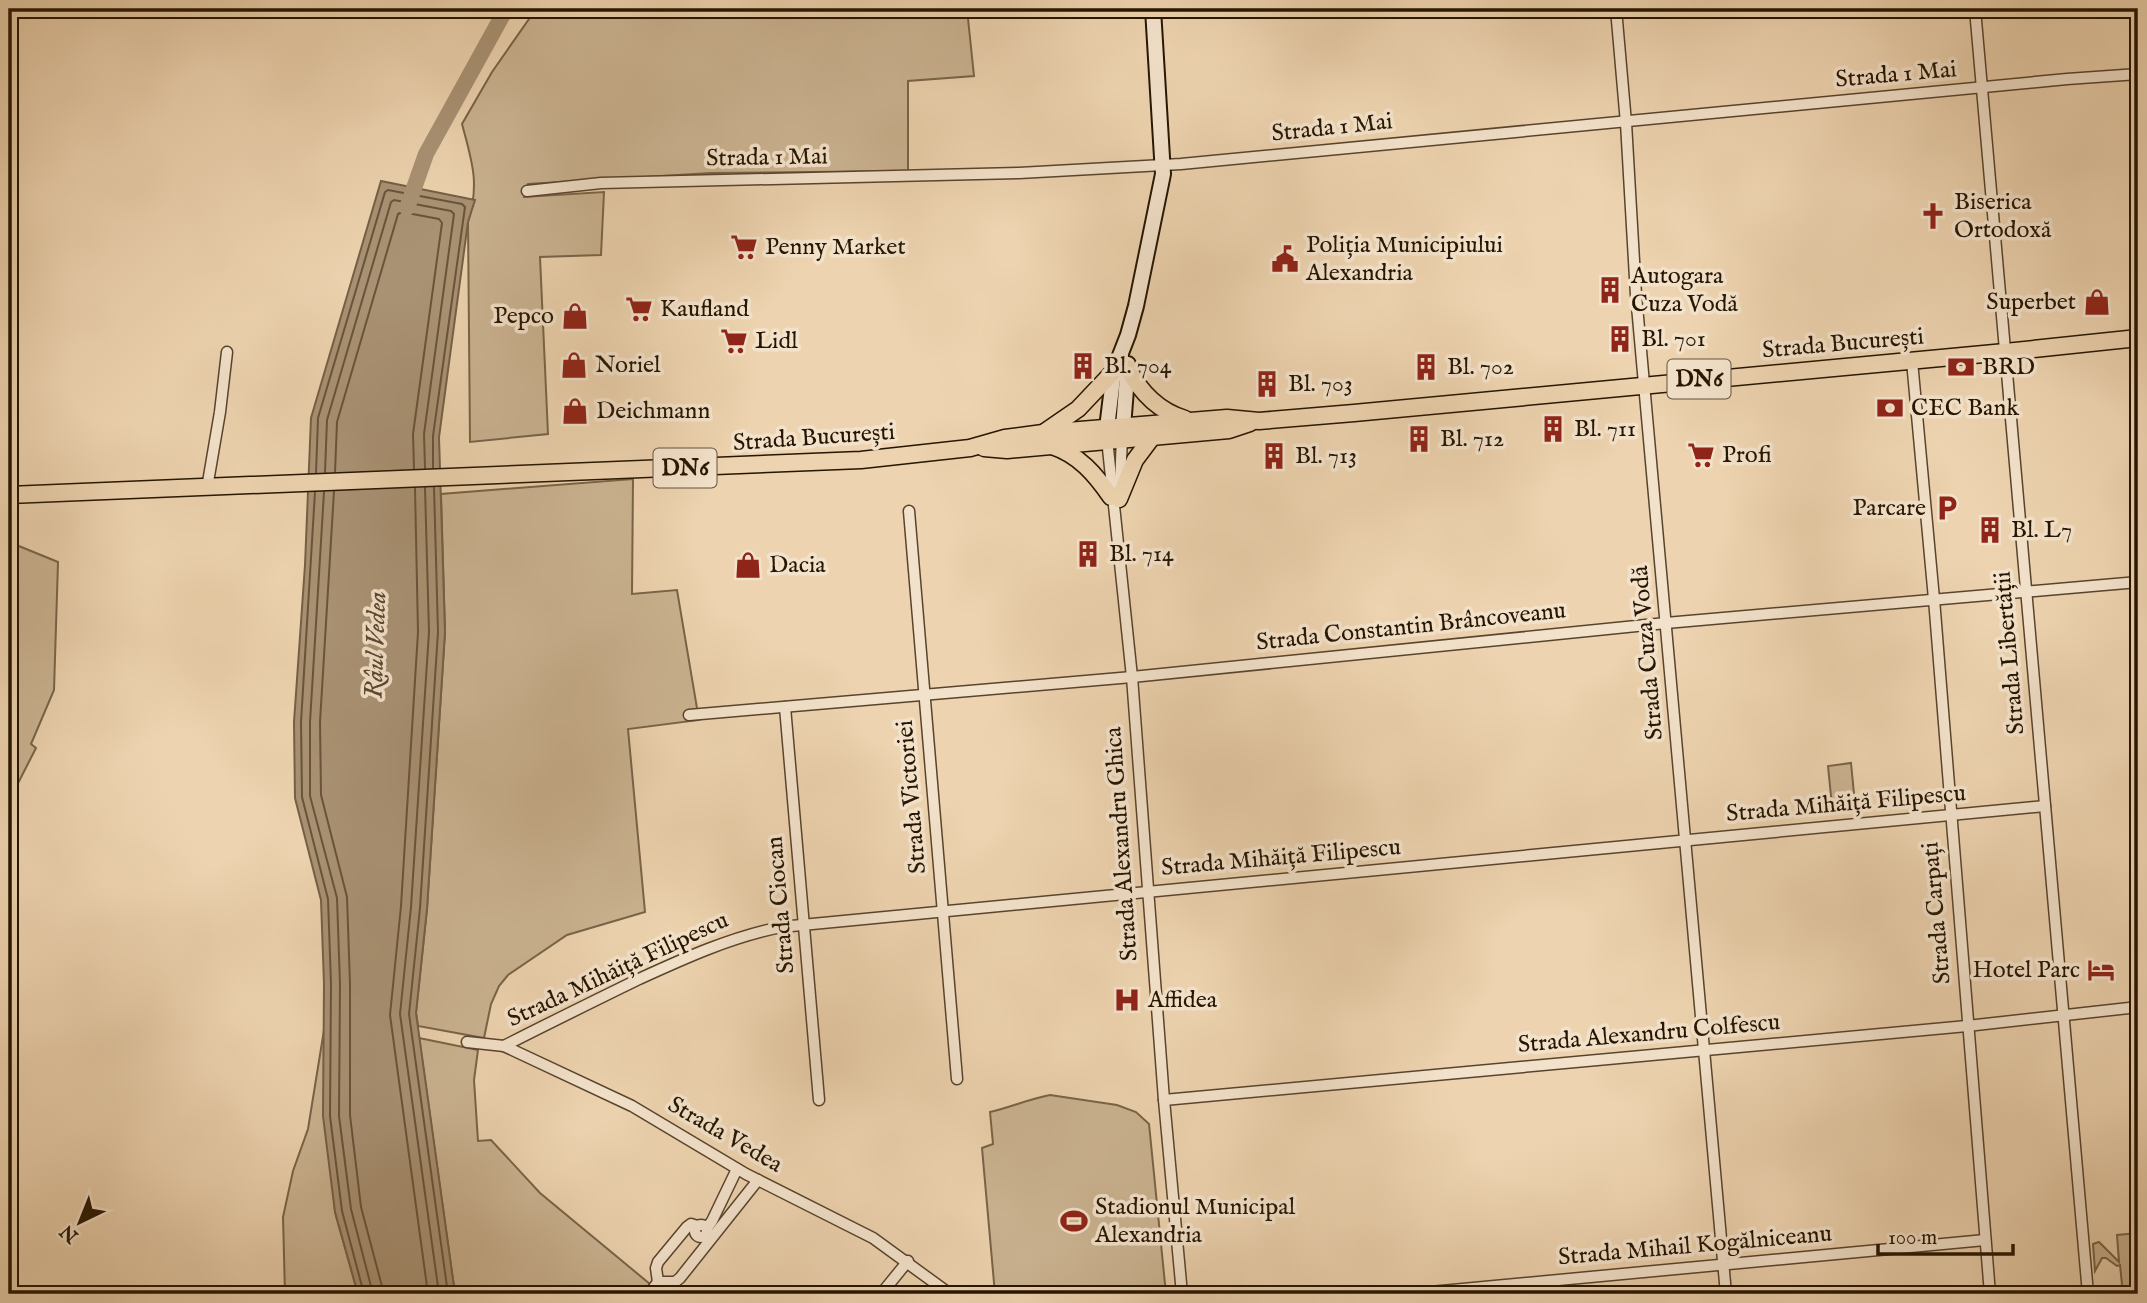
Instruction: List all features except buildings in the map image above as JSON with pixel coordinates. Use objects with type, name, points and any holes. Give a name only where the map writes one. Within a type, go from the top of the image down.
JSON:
[{"type":"main road","points":[[2130,339],[2138,325]]},
{"type":"main road","name":"Strada București","points":[[1115,433],[1153,436],[1229,429],[1259,421],[2130,339]]},
{"type":"main road","points":[[1153,436],[1135,460],[1115,498],[1088,467],[1046,439],[1121,369],[1159,406],[1191,421]]},
{"type":"main road","name":"Strada București","points":[[207,488],[861,460],[970,448],[1007,450],[1046,439],[1115,433],[1191,421],[1227,418],[1259,421]]},
{"type":"main road","name":"DN6","points":[[9,495],[207,488]]},
{"type":"street","name":"Strada Alexandru Ghica","points":[[1153,9],[1162,184],[1121,369],[1115,433],[1115,498],[1182,1294]]},
{"type":"street","name":"Strada Cuza Vodă","points":[[1616,9],[1636,295],[1726,1294]]},
{"type":"street","name":"Strada Libertății","points":[[1975,9],[2088,1294]]},
{"type":"street","name":"Strada 1 Mai","points":[[527,191],[601,183],[1000,173],[1163,165],[2138,74]]},
{"type":"street","points":[[207,488],[227,352]]},
{"type":"street","name":"Strada Carpați","points":[[1912,361],[1990,1294]]},
{"type":"street","name":"Strada Alexandru Ghica","points":[[1115,433],[1115,498]]},
{"type":"street","name":"Strada Victoriei","points":[[908,511],[957,1079]]},
{"type":"street","name":"Strada Constantin Brâncoveanu","points":[[689,715],[1132,677],[1667,623],[2138,582]]},
{"type":"street","name":"Strada Ciocan","points":[[785,707],[819,1100]]},
{"type":"street","name":"Strada Mihăiță Filipescu","points":[[504,1046],[569,1012],[710,947],[761,931],[804,923],[2045,806]]},
{"type":"street","name":"Strada Alexandru Colfescu","points":[[1164,1100],[1967,1026],[2138,1007]]},
{"type":"street","name":"Strada Vedea","points":[[467,1042],[504,1046],[632,1106],[737,1169],[873,1238],[950,1294]]},
{"type":"street","points":[[658,1282],[675,1282],[712,1221],[737,1169]]},
{"type":"street","points":[[705,1232],[758,1180]]},
{"type":"street","points":[[649,1294],[658,1282],[658,1262],[687,1227],[691,1224],[705,1232]]},
{"type":"street","name":"Strada Mihail Kogălniceanu","points":[[1409,1294],[1985,1240]]},
{"type":"street","points":[[881,1294],[908,1261]]},
{"type":"shaded area","points":[[536,9],[967,9],[974,76],[908,81],[908,171],[711,173],[528,184],[524,197],[604,192],[601,255],[540,257],[548,434],[470,442],[468,222],[474,184],[462,124],[492,72]]},
{"type":"shaded area","points":[[633,479],[632,594],[677,590],[699,720],[628,729],[645,912],[567,935],[508,975],[499,986],[491,1004],[484,1038],[418,1026],[416,1013],[427,909],[445,632],[441,494]]},
{"type":"shaded area","points":[[9,542],[58,562],[54,690],[31,744],[36,748],[9,801]]},
{"type":"shaded area","points":[[1851,763],[1855,804],[1832,806],[1828,766]]},
{"type":"shaded area","points":[[324,1030],[335,1212],[358,1294],[285,1294],[283,1217],[293,1171],[308,1129]]},
{"type":"shaded area","points":[[419,1038],[478,1050],[474,1080],[478,1141],[491,1140],[540,1193],[662,1294],[455,1294]]},
{"type":"shaded area","name":"Stadionul Municipal Alexandria","points":[[1050,1095],[1117,1105],[1136,1112],[1149,1124],[1166,1294],[995,1294],[982,1148],[993,1144],[990,1112]]},
{"type":"shaded area","points":[[2138,1233],[2138,1294],[2123,1294],[2120,1265],[2102,1258],[2095,1271],[2093,1244],[2099,1242],[2119,1262],[2117,1235]]},
{"type":"water","points":[[381,181],[475,200],[468,222],[439,437],[445,632],[427,909],[416,1013],[455,1294],[358,1294],[335,1212],[323,1116],[324,984],[321,900],[295,798],[294,722],[305,565],[311,418]]},
{"type":"waterway","name":"Râul Vedea","points":[[407,208],[426,154],[506,9]]},
{"type":"place","name":"Biserica Ortodoxă","points":[[1933,216]]},
{"type":"place","name":"Penny Market","points":[[744,247]]},
{"type":"place","name":"Poliția Municipiului Alexandria","points":[[1285,259]]},
{"type":"place","name":"Autogara Cuza Vodă","points":[[1610,290]]},
{"type":"place","name":"Superbet","points":[[2097,302]]},
{"type":"place","name":"Kaufland","points":[[639,309]]},
{"type":"place","name":"Pepco","points":[[575,316]]},
{"type":"place","name":"Bl. 701","points":[[1620,339]]},
{"type":"place","name":"Lidl","points":[[734,341]]},
{"type":"place","name":"Noriel","points":[[574,365]]},
{"type":"place","name":"Bl. 704","points":[[1083,366]]},
{"type":"place","name":"Bl. 702","points":[[1426,367]]},
{"type":"place","name":"BRD","points":[[1961,367]]},
{"type":"place","name":"Bl. 703","points":[[1267,384]]},
{"type":"place","name":"CEC Bank","points":[[1890,408]]},
{"type":"place","name":"Deichmann","points":[[575,411]]},
{"type":"place","name":"Bl. 711","points":[[1553,429]]},
{"type":"place","name":"Bl. 712","points":[[1419,439]]},
{"type":"place","name":"Profi","points":[[1701,455]]},
{"type":"place","name":"Bl. 713","points":[[1274,456]]},
{"type":"place","name":"Parcare","points":[[1947,508]]},
{"type":"place","name":"Bl. L7","points":[[1990,530]]},
{"type":"place","name":"Bl. 714","points":[[1088,554]]},
{"type":"place","name":"Dacia","points":[[748,565]]},
{"type":"place","name":"Hotel Parc","points":[[2101,970]]},
{"type":"place","name":"Affidea","points":[[1127,1000]]},
{"type":"place","name":"Stadionul Municipal Alexandria","points":[[1074,1221]]}]
